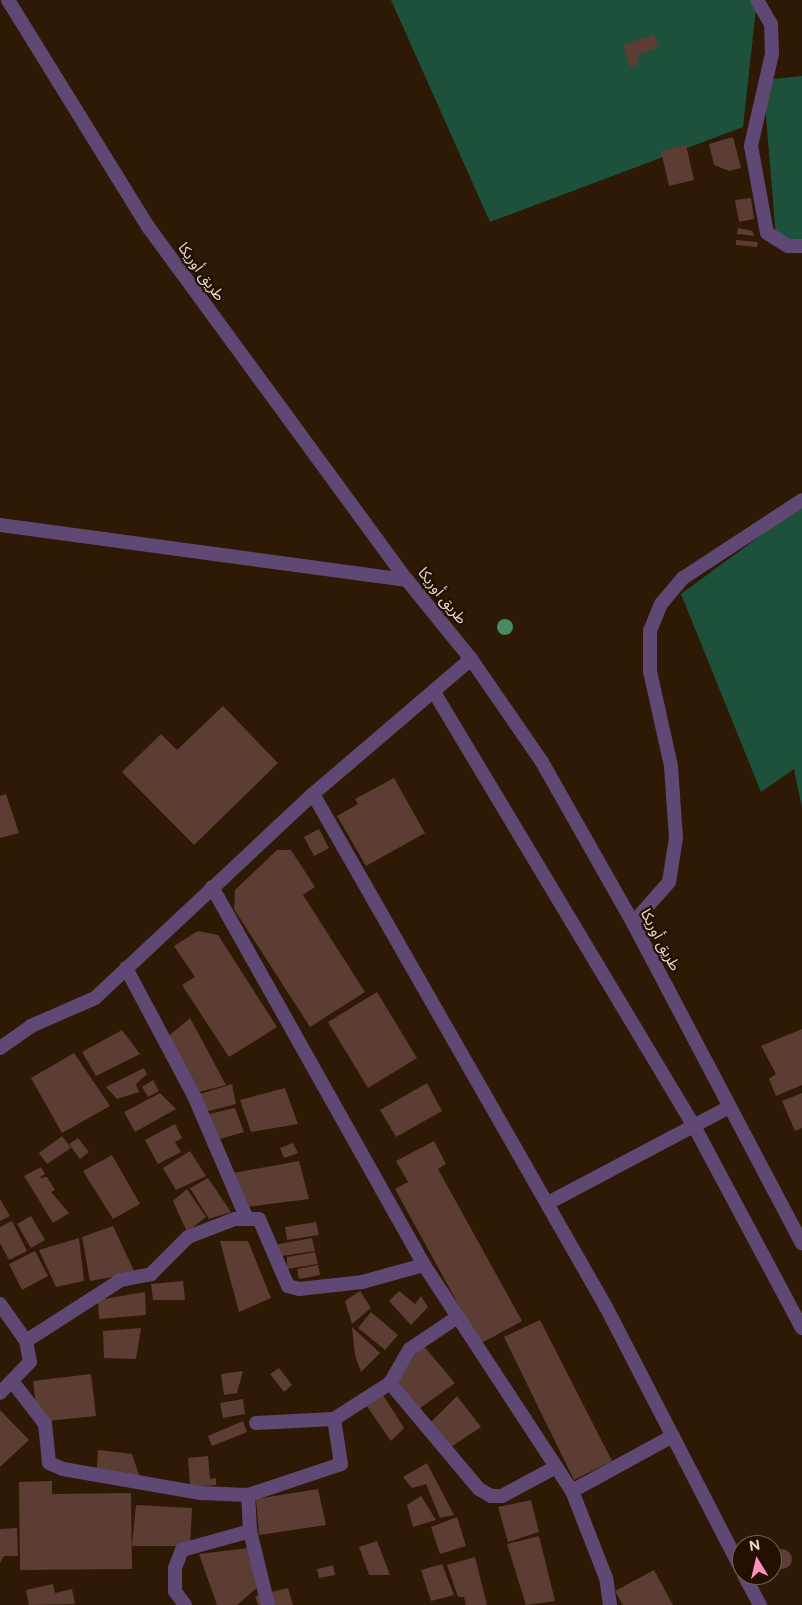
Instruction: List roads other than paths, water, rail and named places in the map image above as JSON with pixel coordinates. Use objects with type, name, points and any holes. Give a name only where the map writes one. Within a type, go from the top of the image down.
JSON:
[{"type":"street","name":"طريق أوريكا","points":[[8,0],[149,228],[407,580],[471,658],[542,762],[633,923],[802,1242]]},
{"type":"street","points":[[757,0],[771,24],[772,54],[751,146],[767,233],[788,246],[802,246]]},
{"type":"street","points":[[633,923],[669,882],[676,838],[670,766],[650,670],[650,631],[658,613],[683,578],[802,500]]},
{"type":"street","points":[[0,525],[407,580]]},
{"type":"street","points":[[0,1048],[31,1026],[95,998],[313,794],[434,692],[471,658]]},
{"type":"street","points":[[434,692],[694,1126],[802,1328]]},
{"type":"street","points":[[313,794],[548,1203],[732,1551]]},
{"type":"street","points":[[212,887],[405,1225],[424,1265],[456,1318],[554,1468],[572,1491],[606,1578],[610,1605]]},
{"type":"street","points":[[126,968],[194,1096],[246,1218]]},
{"type":"street","points":[[548,1203],[729,1107]]},
{"type":"street","points":[[26,1341],[121,1280],[151,1274],[188,1237],[211,1225],[246,1218],[259,1219],[288,1286],[299,1289],[362,1282],[424,1265]]},
{"type":"street","points":[[0,1304],[26,1341],[30,1362],[0,1393]]},
{"type":"street","points":[[256,1423],[334,1419],[390,1382],[410,1349],[456,1318]]},
{"type":"street","points":[[12,1381],[45,1424],[49,1463],[63,1469],[192,1491],[248,1496],[341,1464],[334,1419]]},
{"type":"street","points":[[390,1382],[479,1489],[491,1496],[502,1496],[554,1468]]},
{"type":"street","points":[[572,1491],[673,1436]]},
{"type":"street","points":[[248,1496],[250,1531],[268,1605]]},
{"type":"street","points":[[185,1605],[175,1590],[175,1568],[182,1550],[250,1531]]},
{"type":"street","points":[[749,1585],[760,1605]]}]
